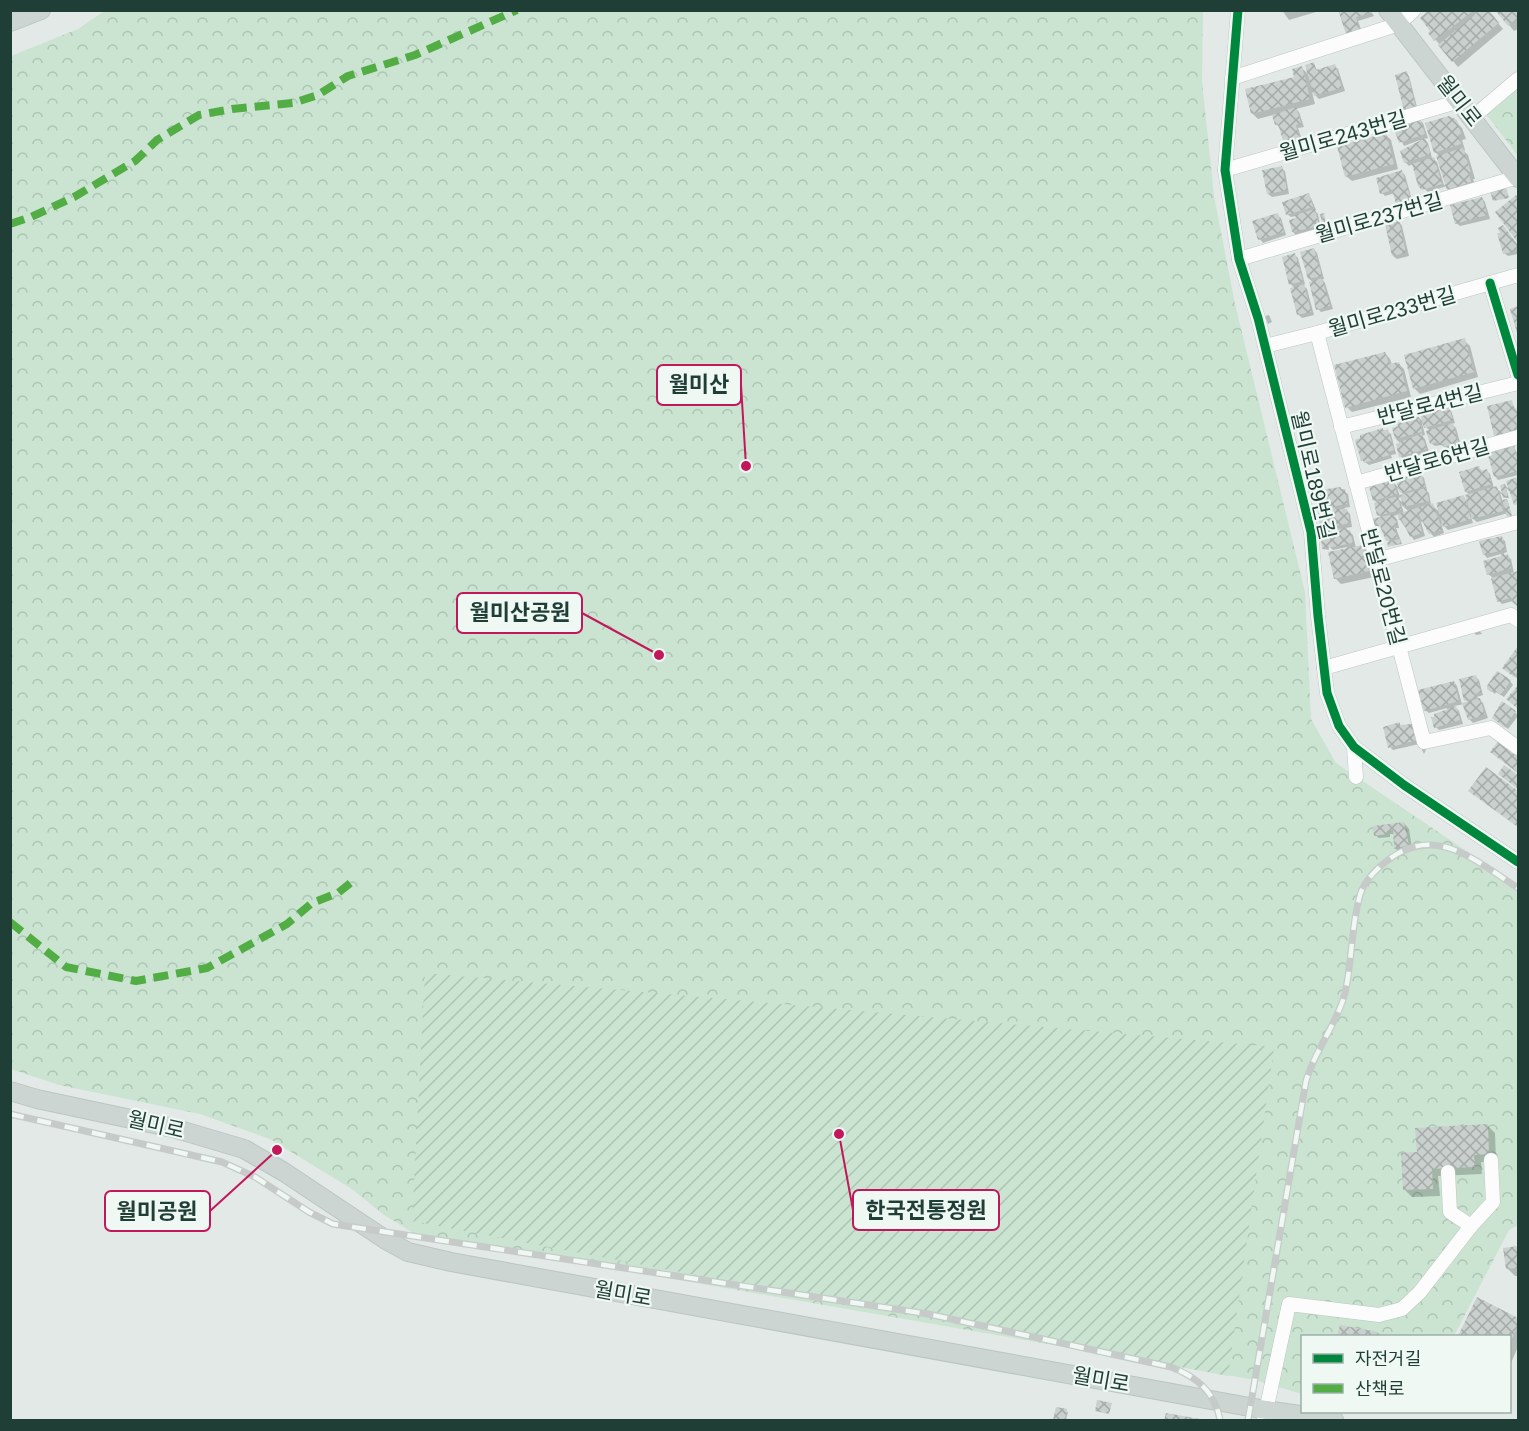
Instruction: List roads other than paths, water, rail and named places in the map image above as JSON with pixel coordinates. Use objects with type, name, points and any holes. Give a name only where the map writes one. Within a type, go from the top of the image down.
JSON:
[{"type":"main road","points":[[10,22],[41,10]]},
{"type":"main road","name":"월미로","points":[[1394,17],[1518,178]]},
{"type":"main road","name":"월미로","points":[[10,1091],[37,1099],[173,1128],[244,1149],[408,1252],[1265,1415],[1334,1420]]},
{"type":"street","name":"월미로189번길","points":[[1238,10],[1225,170],[1239,259],[1265,346],[1311,532],[1327,693],[1339,726],[1354,747],[1404,786],[1518,862]]},
{"type":"street","points":[[1232,78],[1414,10]]},
{"type":"street","points":[[1473,117],[1518,79]]},
{"type":"street","name":"월미로243번길","points":[[1225,170],[1460,101]]},
{"type":"street","name":"월미로237번길","points":[[1239,259],[1518,178]]},
{"type":"street","name":"월미로233번길","points":[[1265,346],[1518,275]]},
{"type":"street","points":[[1490,283],[1518,375]]},
{"type":"street","name":"반달로20번길","points":[[1317,333],[1424,741],[1491,728],[1518,748]]},
{"type":"street","name":"반달로4번길","points":[[1341,427],[1518,383]]},
{"type":"street","name":"반달로6번길","points":[[1356,483],[1518,437]]},
{"type":"street","points":[[1376,560],[1518,522]]},
{"type":"street","points":[[1324,668],[1511,615],[1518,620]]},
{"type":"street","points":[[1354,747],[1356,777]]},
{"type":"street","points":[[1265,1415],[1289,1304],[1379,1315],[1402,1309],[1420,1292],[1471,1226],[1498,1199],[1491,1160]]},
{"type":"street","points":[[1448,1172],[1450,1212],[1471,1226]]},
{"type":"railway","points":[[1248,1420],[1306,1081],[1345,993],[1356,911],[1363,887],[1374,872],[1388,860],[1406,850],[1423,845],[1456,850],[1518,888]]},
{"type":"railway","points":[[10,1114],[222,1162],[255,1177],[309,1212],[333,1224],[928,1314],[1171,1367],[1189,1376],[1203,1387],[1214,1401],[1220,1420]]},
{"type":"place","name":"월미산","points":[[746,466]]},
{"type":"place","name":"월미산공원","points":[[659,655]]},
{"type":"place","name":"한국전통정원","points":[[839,1134]]},
{"type":"place","name":"월미공원","points":[[277,1150]]}]
